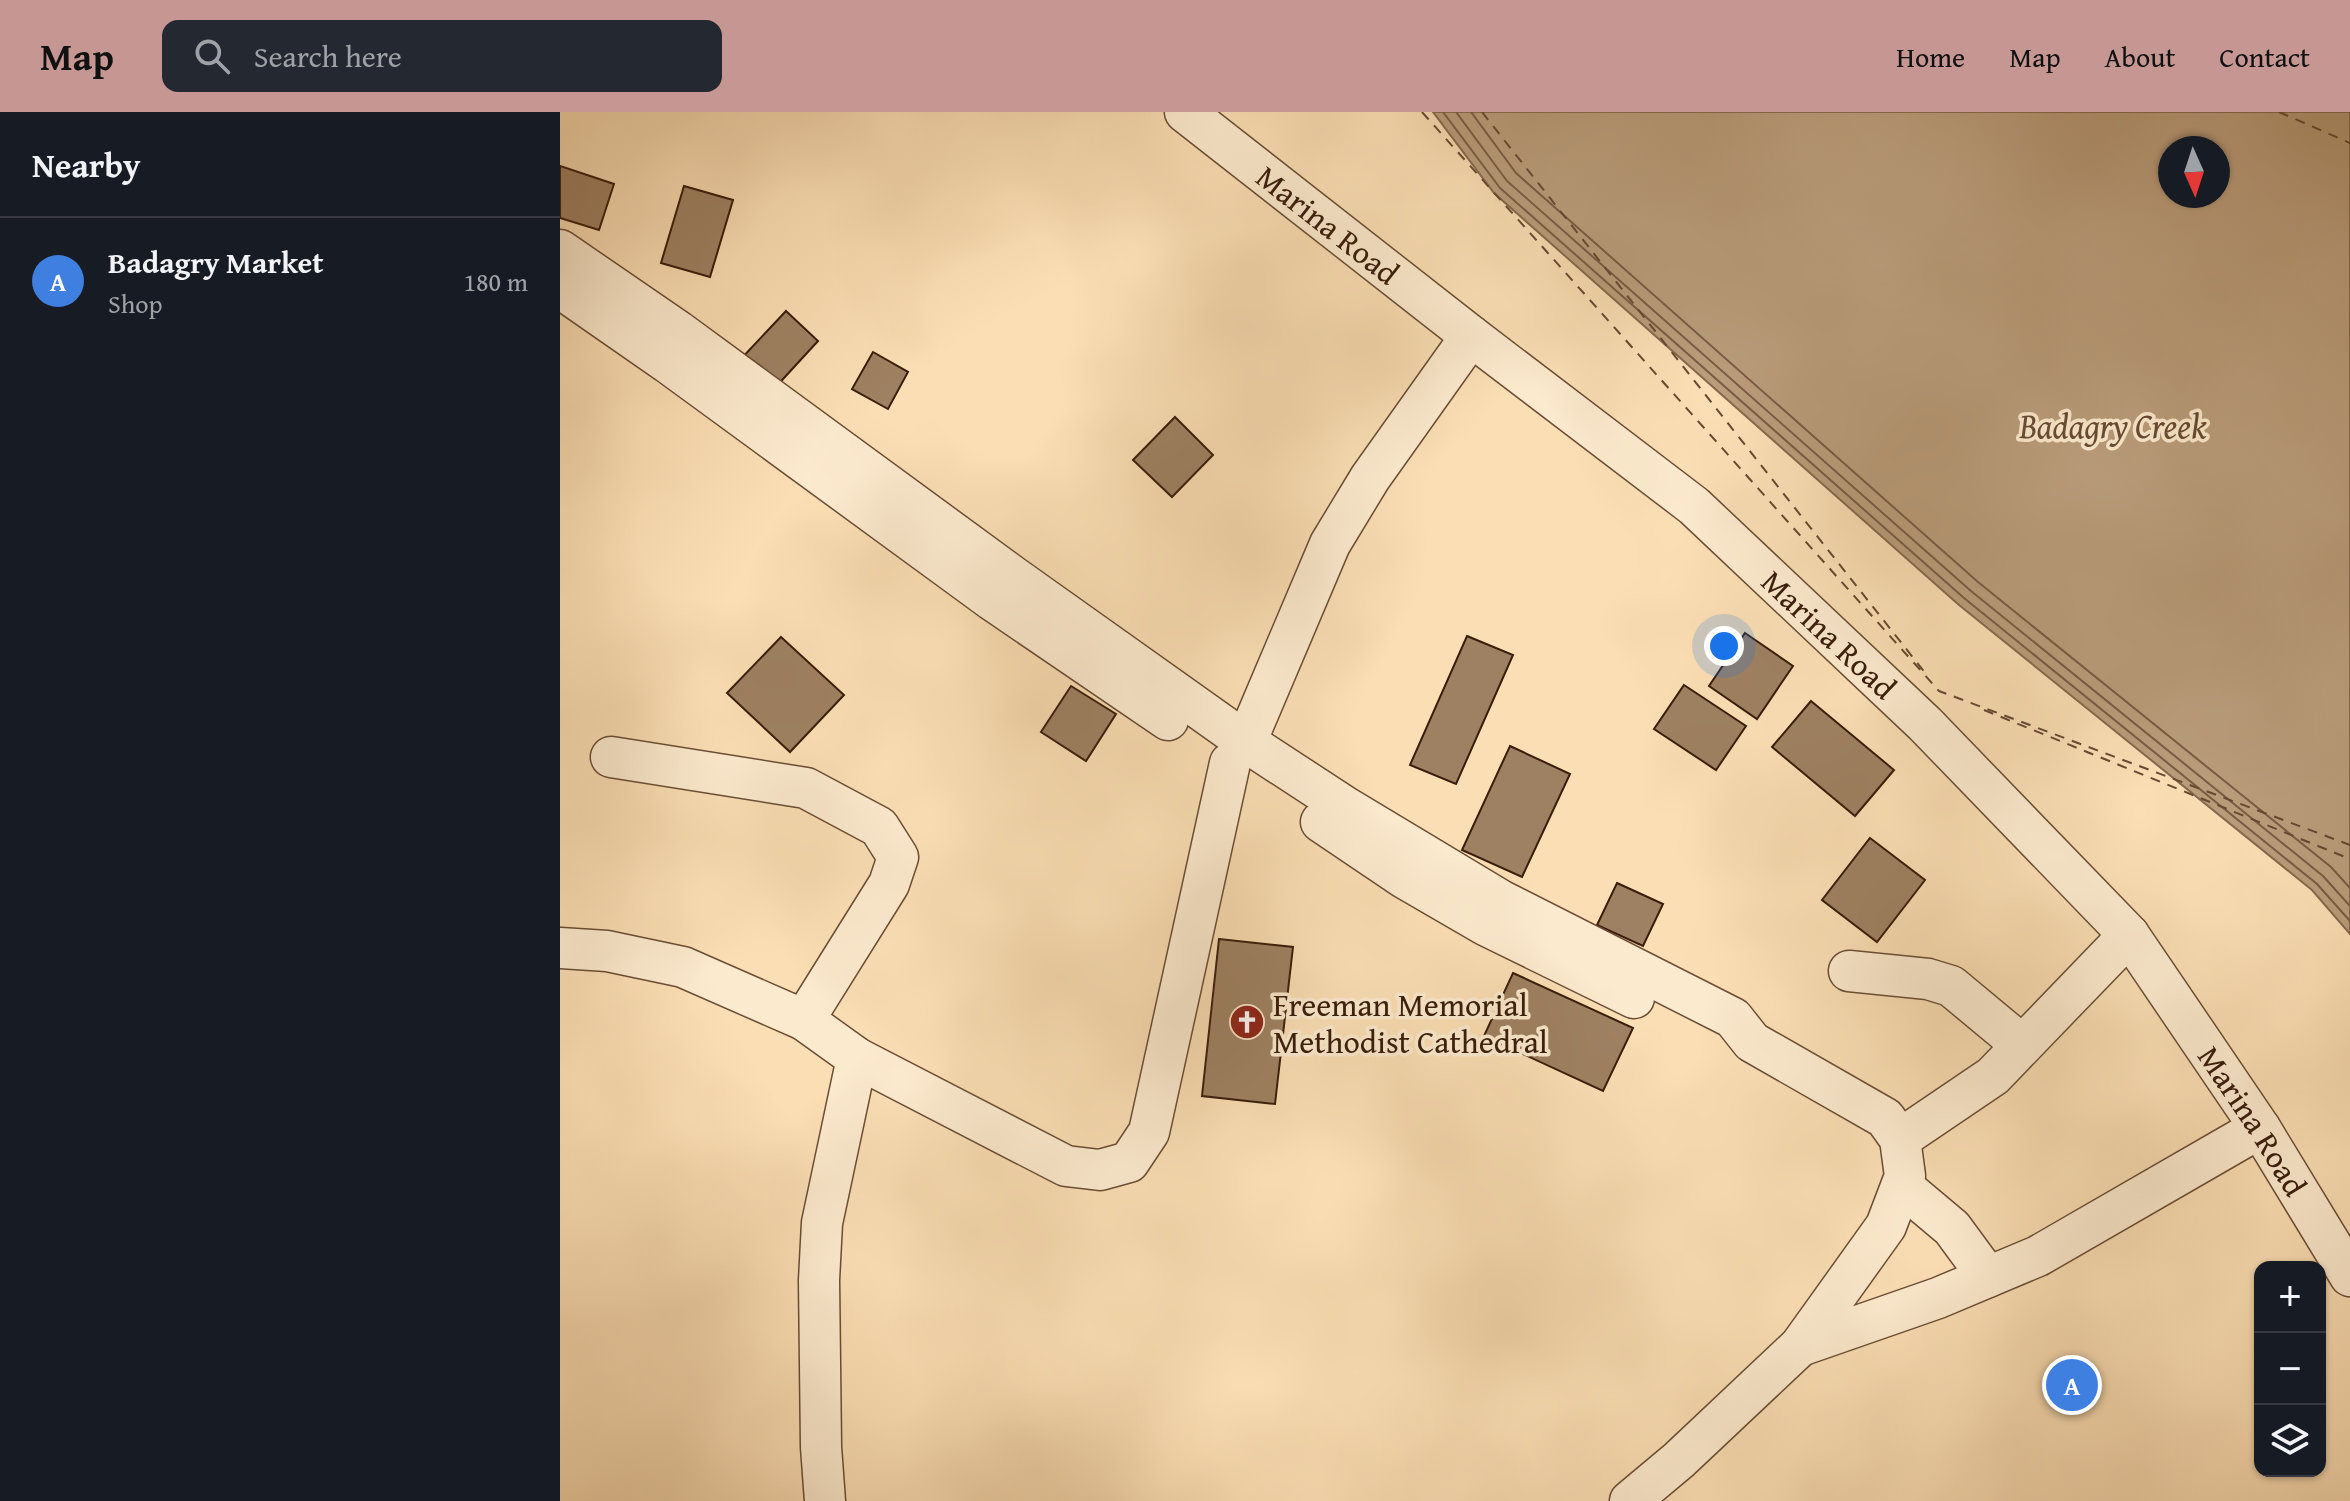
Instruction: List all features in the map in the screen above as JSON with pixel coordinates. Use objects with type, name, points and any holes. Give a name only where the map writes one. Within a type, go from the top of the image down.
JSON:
[{"type":"street","name":"Marina Road","points":[[1185,112],[1694,506],[1925,724],[2129,935],[2260,1128],[2350,1276]]},
{"type":"street","points":[[560,250],[678,331],[1001,587]]},
{"type":"street","points":[[560,288],[1001,587],[1238,753],[1404,878],[1485,925],[1723,1042],[1752,1042],[1885,1118],[1900,1139],[1905,1176],[1886,1226],[1800,1346],[1679,1460],[1630,1501]]},
{"type":"street","points":[[560,948],[607,951],[683,967],[804,1020],[857,1058],[1066,1166],[1100,1170],[1129,1162],[1149,1132],[1238,753],[1330,544],[1370,478],[1471,336]]},
{"type":"street","points":[[611,757],[806,788],[879,827],[898,857],[889,884],[804,1020]]},
{"type":"street","points":[[1900,1139],[1993,1076],[2129,935]]},
{"type":"street","points":[[1849,971],[1928,979],[1951,986],[2022,1045]]},
{"type":"street","points":[[825,1501],[820,1432],[819,1280],[822,1223],[857,1058]]},
{"type":"street","points":[[1800,1346],[1938,1298],[2038,1256],[2260,1128]]},
{"type":"street","points":[[1902,1186],[1952,1228],[1988,1277]]},
{"type":"water","name":"Badagry Creek","points":[[1433,112],[2350,112],[2350,934],[2312,890],[1959,605],[1494,193]]},
{"type":"building","points":[[560,166],[614,184],[599,230],[560,218]]},
{"type":"building","points":[[684,186],[733,200],[710,277],[661,263]]},
{"type":"building","points":[[786,311],[818,341],[772,391],[739,361]]},
{"type":"building","points":[[873,352],[908,372],[888,409],[852,389]]},
{"type":"building","points":[[1175,417],[1213,455],[1172,497],[1133,460]]},
{"type":"building","points":[[1745,633],[1793,666],[1757,719],[1709,686]]},
{"type":"building","points":[[1467,636],[1513,655],[1456,784],[1410,765]]},
{"type":"building","points":[[781,637],[844,695],[790,752],[727,693]]},
{"type":"building","points":[[1684,685],[1746,726],[1716,770],[1654,729]]},
{"type":"building","points":[[1071,686],[1116,714],[1086,761],[1041,732]]},
{"type":"building","points":[[1811,701],[1894,770],[1855,816],[1772,747]]},
{"type":"building","points":[[1510,746],[1570,774],[1522,877],[1462,850]]},
{"type":"building","points":[[1870,838],[1925,880],[1877,942],[1822,900]]},
{"type":"building","points":[[1617,883],[1663,904],[1643,946],[1597,925]]},
{"type":"building","name":"Freeman Memorial Methodist Cathedral","points":[[1219,939],[1293,947],[1275,1104],[1202,1096]]},
{"type":"building","points":[[1513,973],[1633,1028],[1603,1091],[1484,1036]]},
{"type":"ferry route","points":[[1422,112],[1939,691],[2350,845]]},
{"type":"ferry route","points":[[1482,112],[1926,674]]},
{"type":"ferry route","points":[[2279,112],[2350,143]]},
{"type":"ferry route","points":[[1984,710],[2350,859]]},
{"type":"place","name":"Freeman Memorial Methodist Cathedral","points":[[1247,1022]]},
{"type":"place","name":"Badagry Market","points":[[2072,1385]]}]
